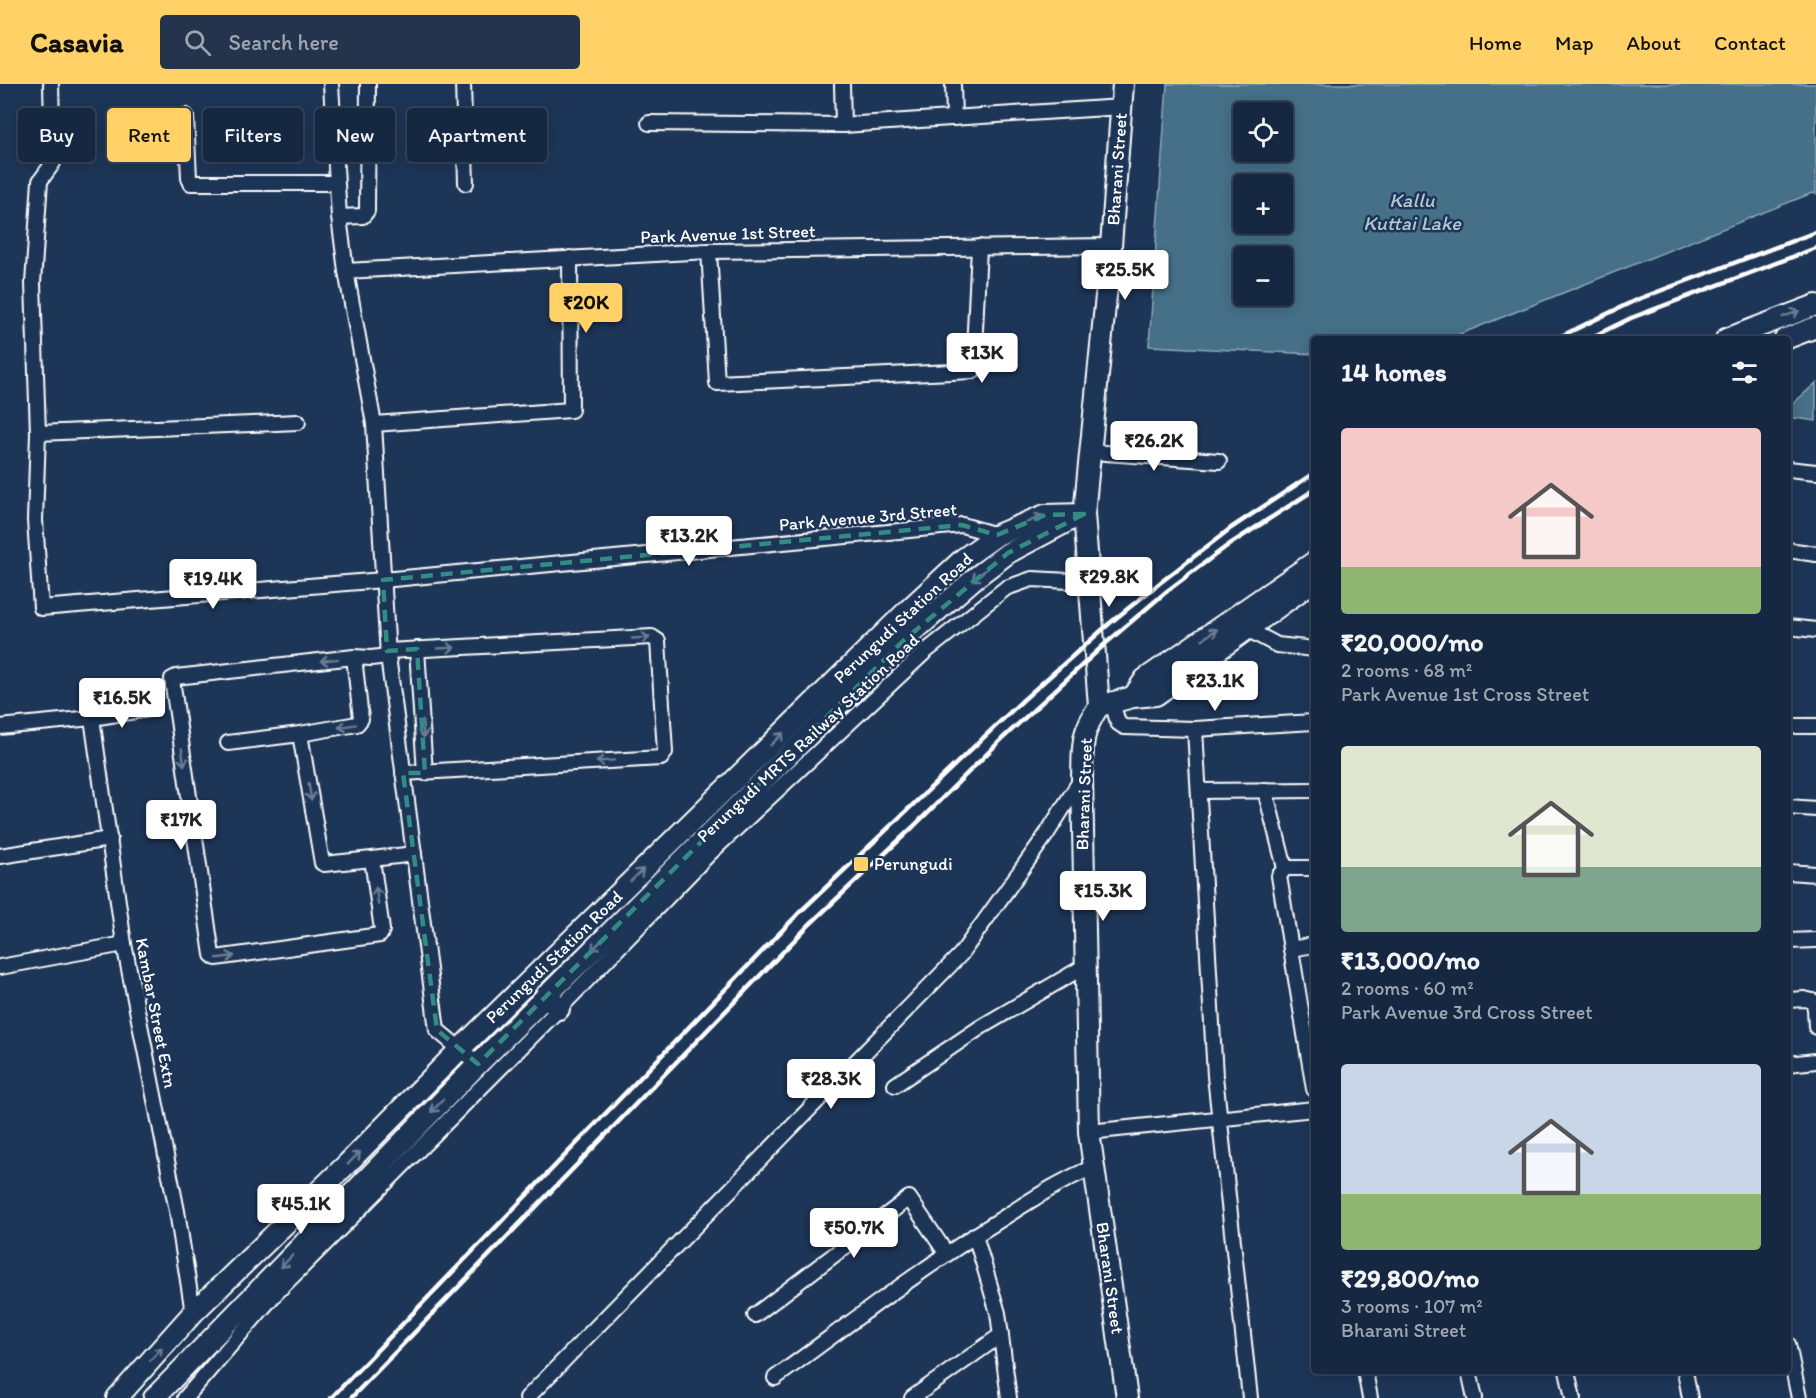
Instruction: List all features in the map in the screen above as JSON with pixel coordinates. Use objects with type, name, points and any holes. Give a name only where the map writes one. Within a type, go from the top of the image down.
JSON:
[{"type":"street","points":[[51,84],[53,163],[40,181],[33,283],[38,433],[298,422]]},
{"type":"street","points":[[331,84],[339,217],[346,271],[375,424],[387,654],[437,1030],[478,1064]]},
{"type":"street","points":[[339,217],[363,216],[367,211],[368,84]]},
{"type":"street","points":[[463,84],[466,183]]},
{"type":"street","points":[[842,84],[843,125]]},
{"type":"street","points":[[953,84],[954,118]]},
{"type":"street","name":"Bharani Street","points":[[1123,84],[1111,246],[1084,514],[1087,579],[1105,704],[1088,723],[1083,737],[1082,778],[1089,1132],[1127,1398]]},
{"type":"street","points":[[648,123],[843,125],[1122,107]]},
{"type":"street","points":[[188,162],[191,183],[336,183]]},
{"type":"street","name":"Park Avenue 1st Street","points":[[346,271],[709,251],[1111,246]]},
{"type":"street","points":[[709,251],[717,383],[973,371],[978,247]]},
{"type":"street","points":[[375,424],[571,410],[570,258]]},
{"type":"street","points":[[1734,336],[1816,305]]},
{"type":"street","points":[[1791,337],[1816,327]]},
{"type":"street","name":"Park Avenue 3rd Street","points":[[38,433],[35,520],[41,608],[382,580],[962,525],[997,536]]},
{"type":"street","points":[[1091,452],[1219,461]]},
{"type":"street","points":[[1791,469],[1816,472]]},
{"type":"street","name":"Perungudi Station Road","points":[[117,1398],[193,1313],[348,1163],[460,1048],[963,559],[997,536],[1044,515],[1084,514]]},
{"type":"street","name":"Perungudi Station Road","points":[[154,1398],[478,1064],[553,1002],[904,640],[975,578],[1008,553],[1084,514]]},
{"type":"street","points":[[1791,550],[1816,554]]},
{"type":"street","points":[[1133,697],[1145,679],[1311,564]]},
{"type":"street","name":"Perungudi MRTS Railway Station Road","points":[[185,1398],[274,1295],[553,1002],[925,652],[1006,588],[1032,579],[1069,581],[1087,579]]},
{"type":"street","points":[[1311,583],[1156,695],[1133,697],[1105,704],[1118,723],[1124,727],[1195,729],[1311,722]]},
{"type":"street","points":[[1791,627],[1816,630]]},
{"type":"street","points":[[1249,630],[1277,645],[1311,649]]},
{"type":"street","points":[[372,859],[382,930],[380,935],[216,958],[212,955],[172,679],[417,649],[652,637],[658,641],[665,752],[661,758],[403,773]]},
{"type":"street","points":[[417,649],[425,773]]},
{"type":"street","points":[[228,743],[300,734],[360,722],[354,657]]},
{"type":"street","points":[[0,728],[148,709]]},
{"type":"street","name":"Kambar Street Extn","points":[[92,718],[124,945],[177,1211],[193,1313]]},
{"type":"street","points":[[1791,726],[1816,726]]},
{"type":"street","points":[[1195,729],[1215,1076],[1250,1398]]},
{"type":"street","points":[[300,734],[322,863],[414,854]]},
{"type":"street","points":[[526,1398],[961,954],[1046,835],[1082,778]]},
{"type":"street","points":[[1264,790],[1285,868]]},
{"type":"street","points":[[1199,791],[1311,790]]},
{"type":"street","points":[[1791,807],[1816,809]]},
{"type":"street","points":[[0,856],[110,839]]},
{"type":"street","points":[[1285,868],[1311,868]]},
{"type":"street","points":[[1285,868],[1279,876],[1311,1071]]},
{"type":"street","points":[[1791,872],[1816,873]]},
{"type":"street","points":[[1791,940],[1816,940]]},
{"type":"street","points":[[0,967],[124,945]]},
{"type":"street","points":[[1291,949],[1311,946]]},
{"type":"street","points":[[894,1085],[981,1027],[1085,966]]},
{"type":"street","points":[[1791,1000],[1812,1001],[1816,1027]]},
{"type":"street","points":[[1791,1064],[1816,1063]]},
{"type":"street","points":[[1089,1132],[1311,1108]]},
{"type":"street","points":[[775,1378],[946,1253],[1024,1204],[1094,1167]]},
{"type":"street","points":[[754,1315],[909,1198],[946,1253]]},
{"type":"street","points":[[975,1235],[998,1313],[1009,1398]]},
{"type":"street","points":[[912,1398],[1001,1335]]},
{"type":"street","points":[[1791,1359],[1799,1398]]},
{"type":"street","points":[[1366,1374],[1370,1398]]},
{"type":"street","points":[[1470,1374],[1475,1398]]},
{"type":"street","points":[[1568,1374],[1573,1398]]},
{"type":"street","points":[[1686,1374],[1690,1398]]},
{"type":"highlighted area","points":[[1084,514],[1008,553],[904,640],[478,1064],[437,1030],[403,773],[425,773],[417,649],[387,651],[383,580],[962,525],[997,535],[1045,515]]},
{"type":"water","name":"Kallu Kuttai Lake","points":[[1167,84],[1816,84],[1816,194],[1812,193],[1455,336],[1311,336],[1311,354],[1149,346]]},
{"type":"water","points":[[1816,383],[1816,421],[1791,417],[1791,405]]},
{"type":"railway","points":[[1561,336],[1636,300],[1816,232]]},
{"type":"railway","points":[[1594,336],[1631,318],[1816,248]]},
{"type":"railway","points":[[331,1398],[799,913],[1023,700],[1110,623],[1161,582],[1231,528],[1311,475]]},
{"type":"railway","points":[[351,1398],[809,925],[1003,738],[1105,644],[1167,591],[1227,546],[1311,492]]},
{"type":"place","name":"Perungudi","points":[[861,864]]}]
